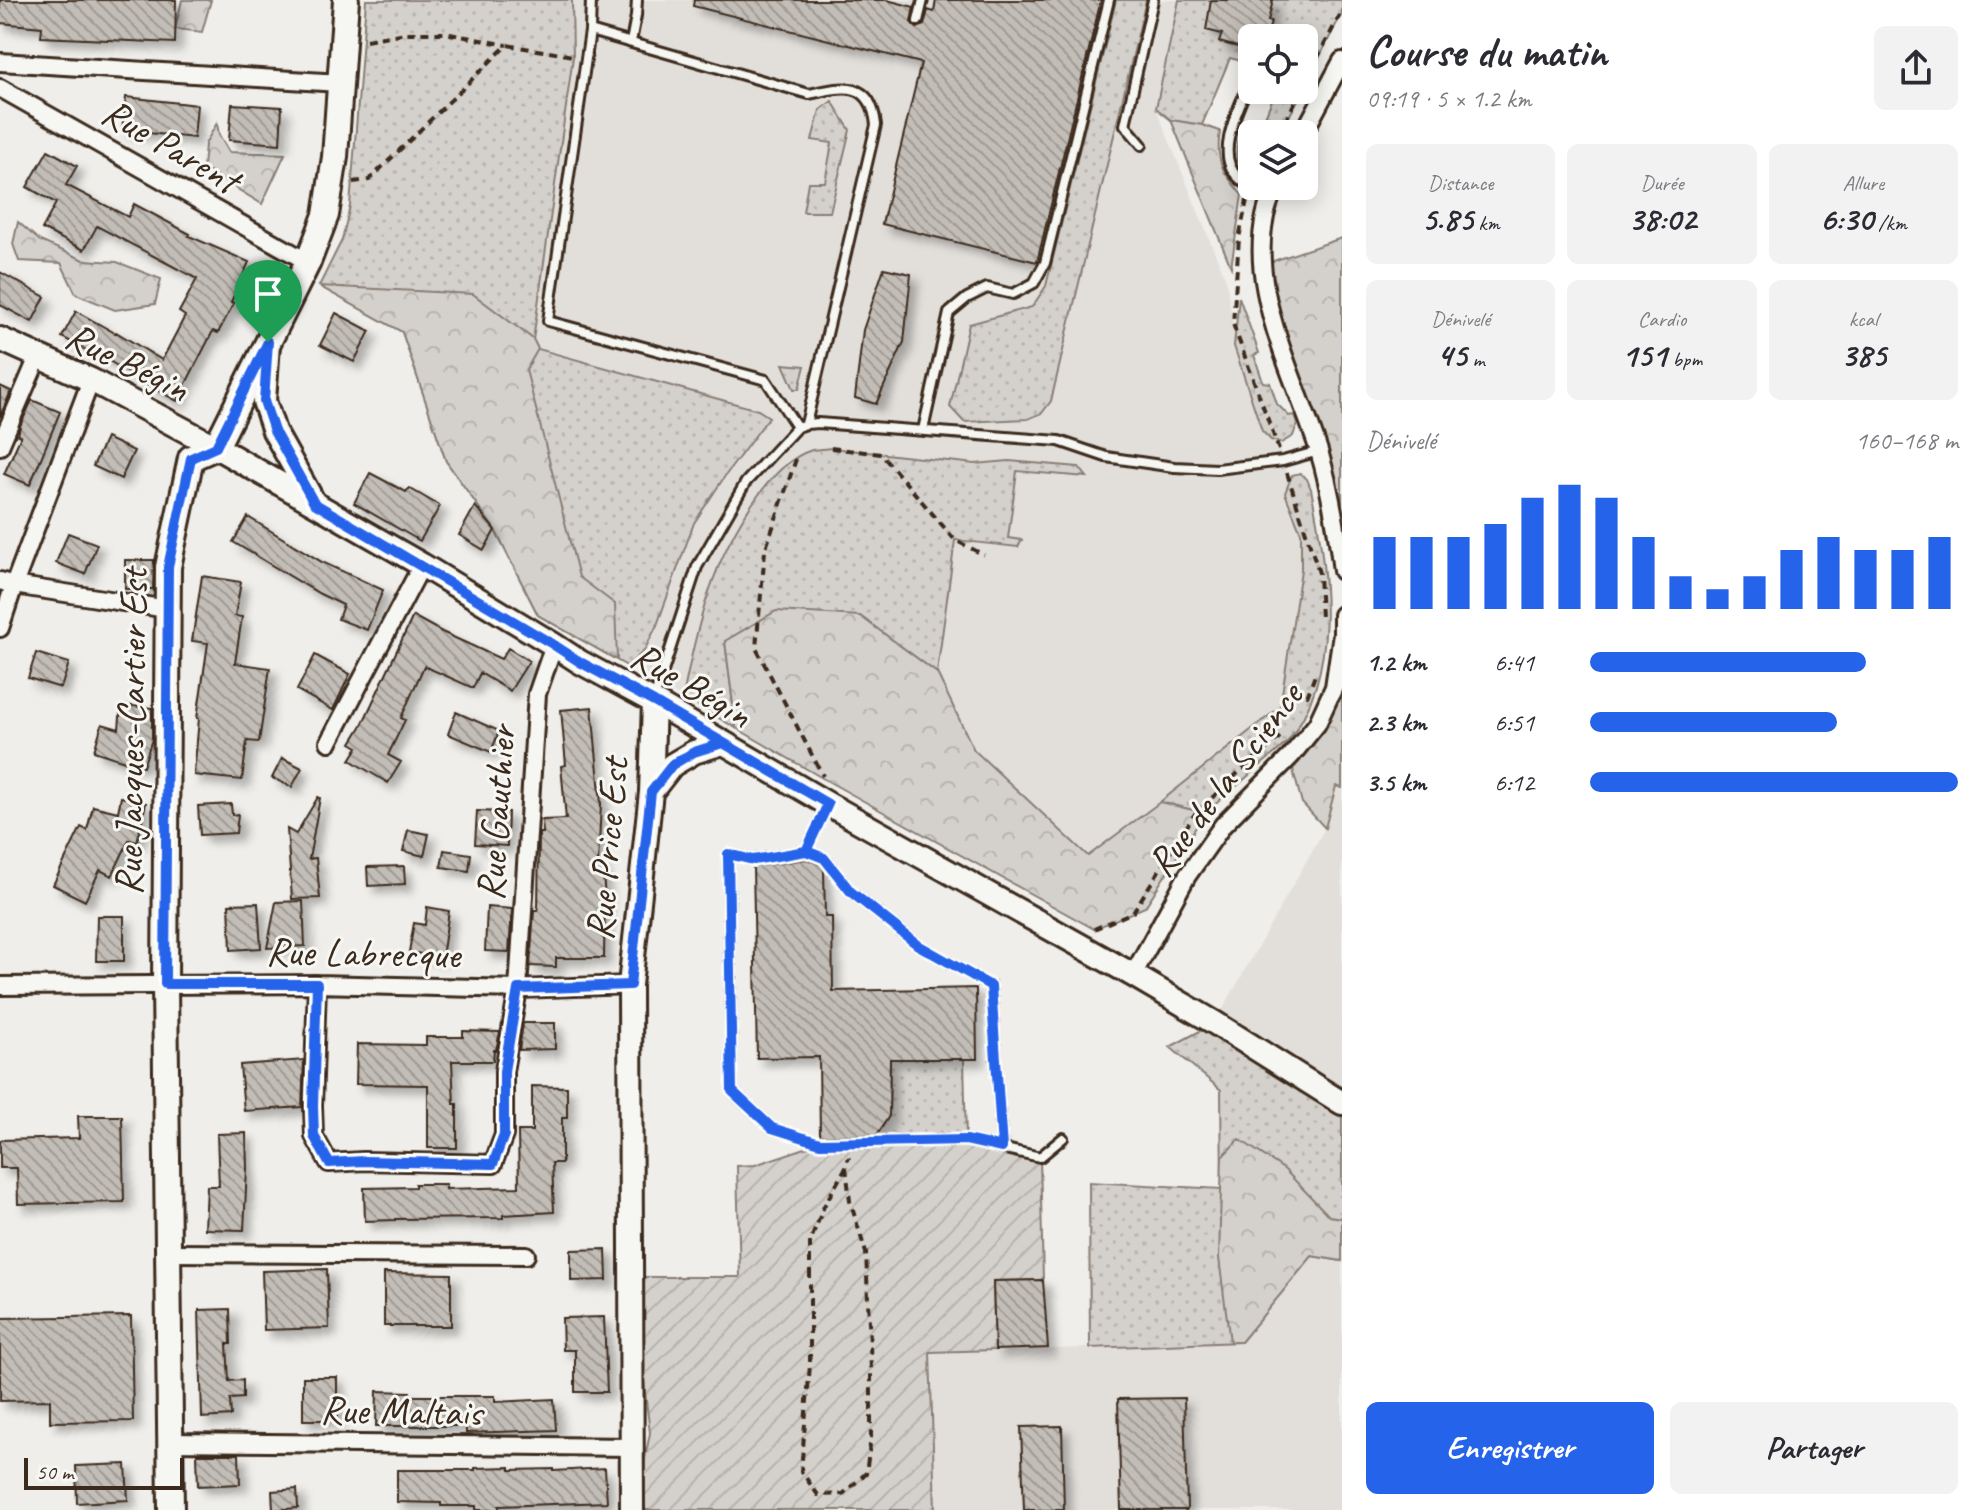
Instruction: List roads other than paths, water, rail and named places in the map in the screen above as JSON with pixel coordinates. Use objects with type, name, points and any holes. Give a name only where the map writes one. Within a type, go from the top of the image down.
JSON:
[{"type":"main road","name":"Rue Jacques-Cartier Est","points":[[171,1510],[165,984],[168,567],[191,458],[216,447],[308,262],[326,215],[335,157],[346,0]]},
{"type":"street","points":[[1310,120],[1342,61]]},
{"type":"street","points":[[0,62],[340,83]]},
{"type":"street","name":"Rue Parent","points":[[0,88],[308,262]]},
{"type":"street","points":[[1271,200],[1263,228],[1261,265],[1269,308],[1319,451],[1336,518],[1342,571]]},
{"type":"street","name":"Rue Bégin","points":[[0,339],[91,380],[216,447],[422,565],[580,662],[1133,975],[1342,1103]]},
{"type":"street","points":[[268,342],[264,401],[274,431],[314,503]]},
{"type":"street","points":[[0,446],[38,357]]},
{"type":"street","points":[[0,628],[7,583],[91,380]]},
{"type":"street","points":[[329,742],[422,565]]},
{"type":"street","points":[[7,583],[167,609]]},
{"type":"street","name":"Rue de la Science","points":[[1133,975],[1187,876],[1223,825],[1291,756],[1317,724],[1334,687],[1342,615]]},
{"type":"street","name":"Rue Gauthier","points":[[317,984],[314,1136],[329,1163],[493,1164],[504,1135],[504,1071],[518,989],[537,694],[554,645]]},
{"type":"street","name":"Rue Price Est","points":[[632,1510],[630,985],[651,792],[654,702]]},
{"type":"street","points":[[651,792],[672,765],[694,752],[723,743]]},
{"type":"street","name":"Rue Labrecque","points":[[0,986],[317,984],[518,989],[630,985]]},
{"type":"street","points":[[168,1253],[526,1255]]},
{"type":"street","name":"Rue Maltais","points":[[170,1442],[631,1447]]},
{"type":"lane","points":[[591,0],[590,31],[548,321],[766,380],[802,425]]},
{"type":"lane","points":[[631,42],[637,0]]},
{"type":"lane","points":[[918,21],[923,0]]},
{"type":"lane","points":[[923,430],[949,313],[967,298],[987,288],[1013,294],[1034,283],[1045,263],[1109,0]]},
{"type":"lane","points":[[1142,145],[1125,125],[1153,0]]},
{"type":"lane","points":[[590,31],[809,94],[842,87],[855,89],[874,110],[876,125],[802,425]]},
{"type":"lane","points":[[1238,178],[1231,168],[1227,144],[1241,104]]},
{"type":"lane","points":[[802,425],[818,423],[1059,441],[1106,457],[1174,467],[1217,469],[1283,461],[1319,451]]},
{"type":"lane","name":"Rue Price Est","points":[[654,702],[697,567],[746,482],[802,425]]},
{"type":"lane","points":[[806,851],[828,804]]},
{"type":"lane","points":[[1002,1148],[991,986],[918,945],[851,892],[824,858],[806,851],[753,860],[728,854],[732,1091],[772,1128],[820,1143],[966,1140],[1040,1157],[1063,1138]]}]
